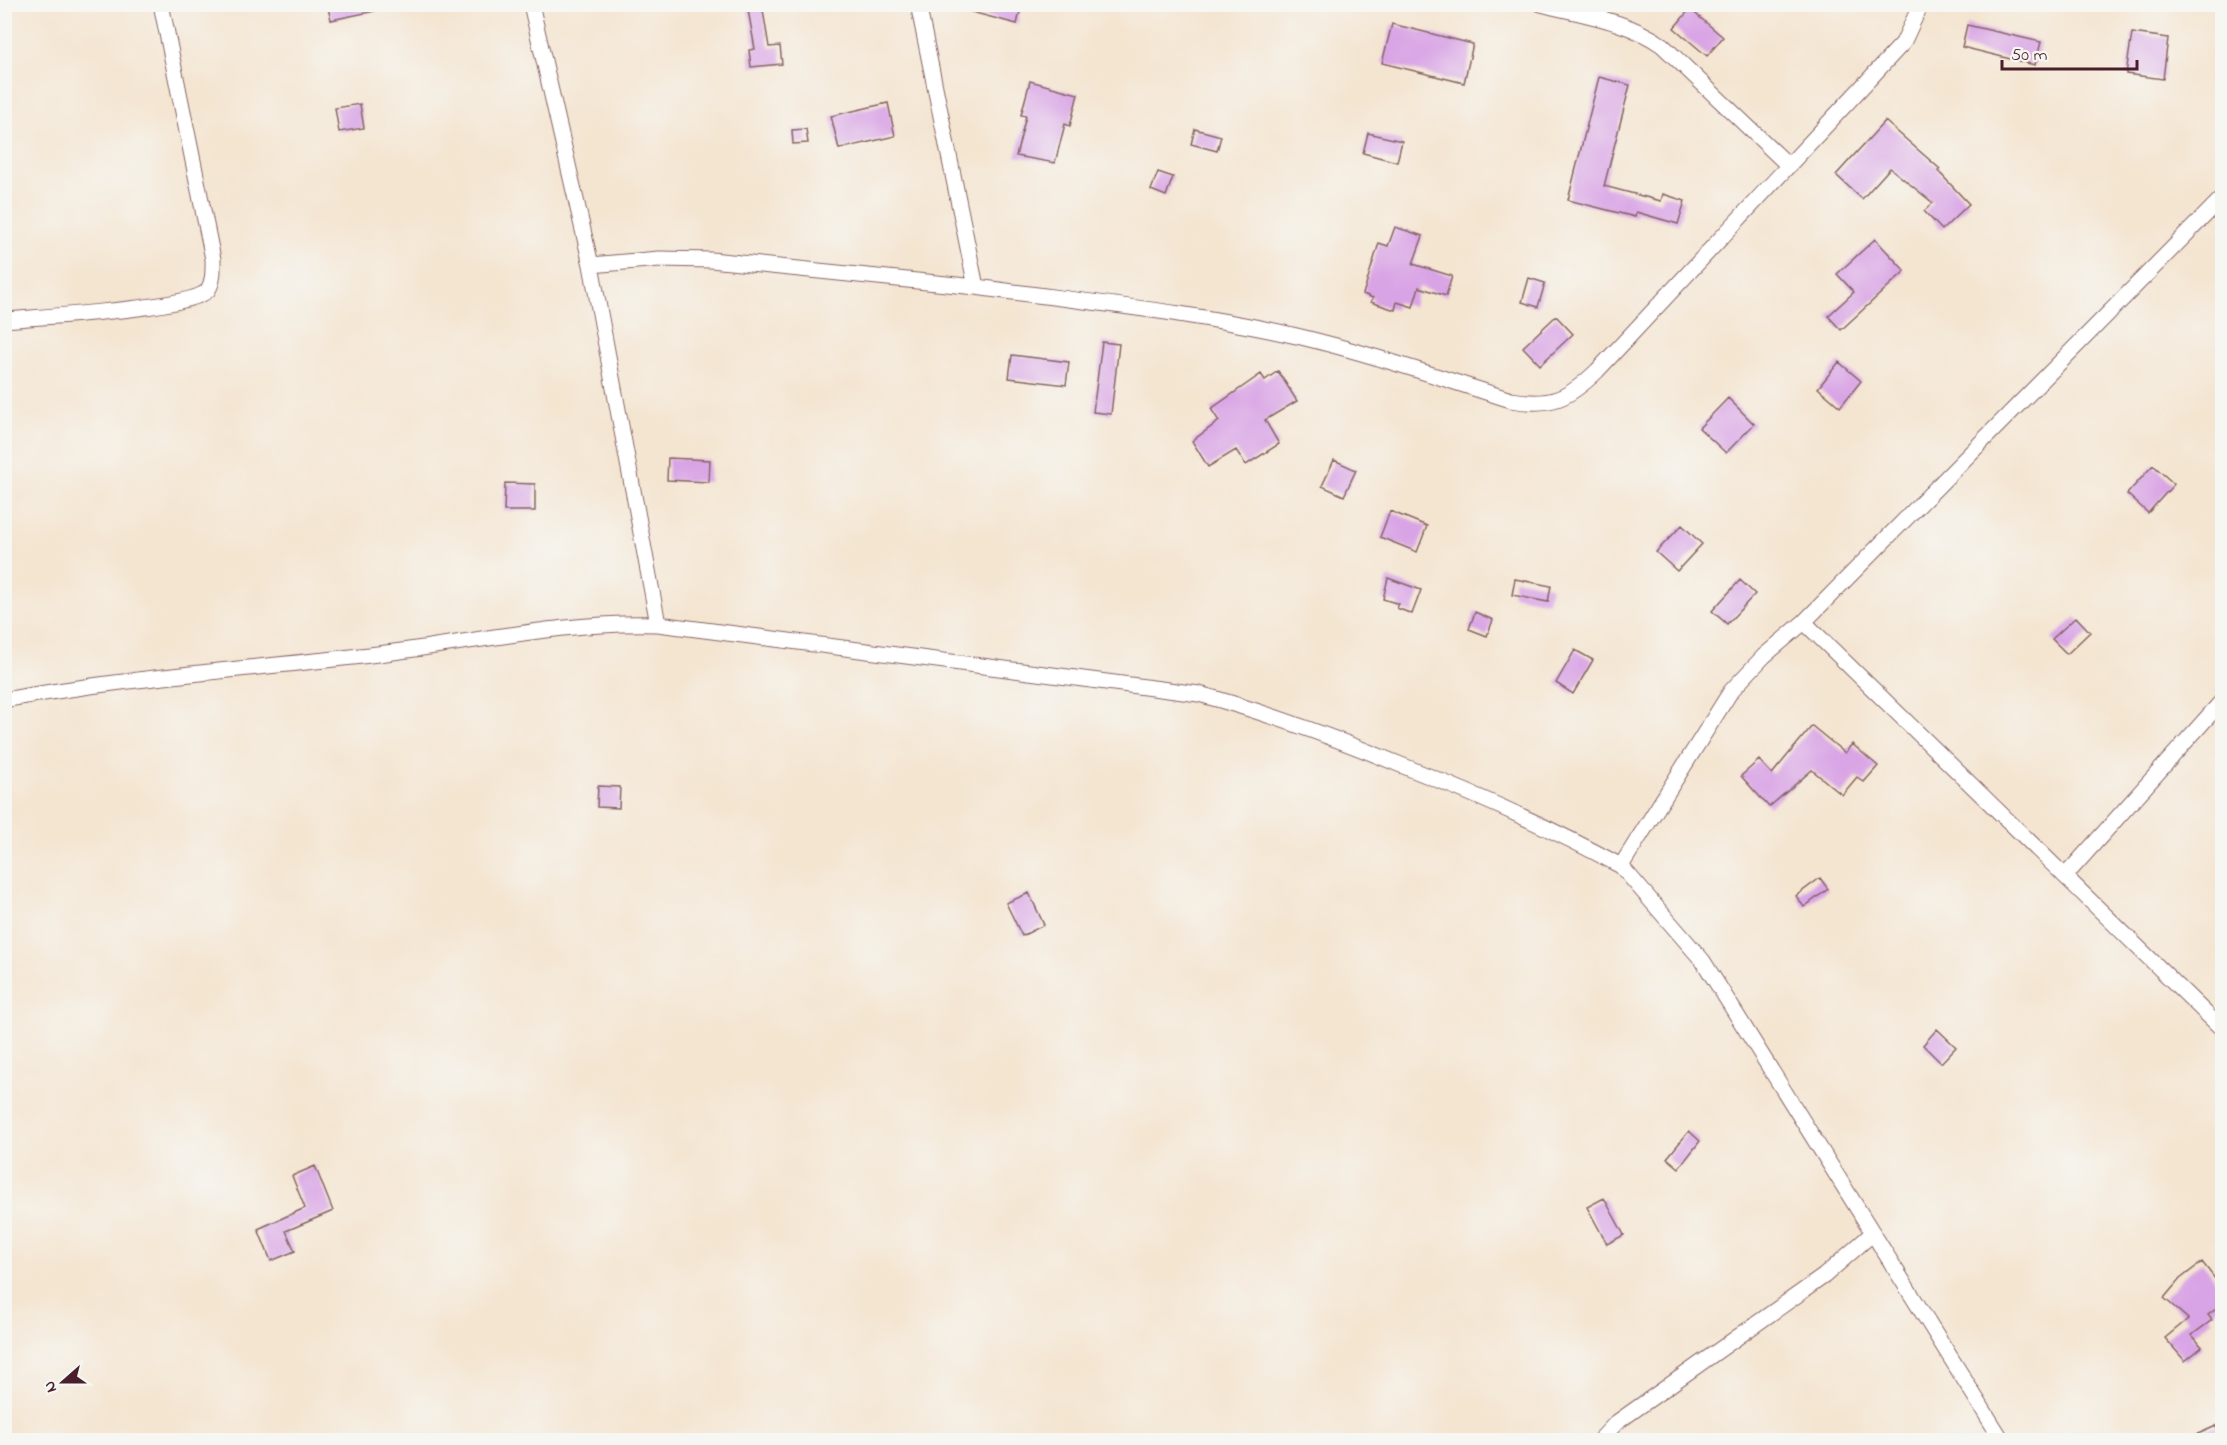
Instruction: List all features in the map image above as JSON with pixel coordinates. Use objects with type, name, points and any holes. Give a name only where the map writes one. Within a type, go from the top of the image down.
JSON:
[{"type":"street","points":[[4,320],[166,305],[193,298],[207,291],[213,278],[213,259],[161,4]]},
{"type":"street","points":[[531,4],[591,265],[658,624]]},
{"type":"street","points":[[918,4],[976,287]]},
{"type":"street","points":[[1541,4],[1622,24],[1644,32],[1662,45],[1789,166]]},
{"type":"street","points":[[591,265],[659,259],[711,260],[976,287],[1199,317],[1299,336],[1354,350],[1511,400],[1537,405],[1576,391],[1903,43],[1921,4]]},
{"type":"street","points":[[1621,866],[1731,691],[1764,656],[1804,622],[2223,198]]},
{"type":"street","points":[[1804,622],[2223,1029]]},
{"type":"street","points":[[4,700],[215,670],[377,654],[516,632],[570,626],[658,624],[1199,694],[1260,711],[1332,736],[1520,814],[1621,866],[1703,961],[2002,1440]]},
{"type":"street","points":[[2066,875],[2223,701]]},
{"type":"street","points":[[1600,1440],[1616,1423],[1824,1276],[1873,1233]]},
{"type":"building","points":[[327,4],[375,4],[375,11],[331,20]]},
{"type":"building","points":[[747,4],[762,4],[769,47],[780,46],[782,64],[751,67],[749,50],[755,49]]},
{"type":"building","points":[[960,4],[1022,4],[1017,24],[960,9]]},
{"type":"building","points":[[1690,9],[1723,37],[1707,56],[1674,28]]},
{"type":"building","points":[[1392,24],[1473,44],[1464,83],[1382,63]]},
{"type":"building","points":[[1967,25],[2041,42],[2035,65],[1962,47]]},
{"type":"building","points":[[2132,33],[2168,38],[2163,79],[2126,74]]},
{"type":"building","points":[[1599,77],[1630,85],[1604,186],[1661,201],[1663,194],[1685,201],[1678,224],[1636,212],[1635,217],[1568,200]]},
{"type":"building","points":[[1030,81],[1078,94],[1070,126],[1065,124],[1055,163],[1016,156],[1026,116],[1021,115]]},
{"type":"building","points":[[888,103],[895,136],[839,149],[831,116]]},
{"type":"building","points":[[360,104],[364,128],[339,132],[335,108]]},
{"type":"building","points":[[1885,121],[1940,169],[1938,171],[1969,204],[1942,230],[1924,211],[1933,203],[1890,168],[1862,199],[1836,175]]},
{"type":"building","points":[[806,129],[808,143],[793,144],[792,130]]},
{"type":"building","points":[[1195,129],[1221,136],[1217,151],[1191,144]]},
{"type":"building","points":[[1368,133],[1402,141],[1397,162],[1363,153]]},
{"type":"building","points":[[1158,172],[1173,177],[1166,196],[1151,190]]},
{"type":"building","points":[[1395,227],[1423,236],[1413,264],[1452,276],[1446,296],[1419,287],[1413,307],[1397,302],[1395,310],[1371,302],[1373,298],[1363,294],[1379,243],[1388,246]]},
{"type":"building","points":[[1875,239],[1905,271],[1841,330],[1828,316],[1854,292],[1837,274]]},
{"type":"building","points":[[1529,278],[1545,283],[1538,307],[1522,302]]},
{"type":"building","points":[[1556,316],[1573,334],[1540,365],[1523,347]]},
{"type":"building","points":[[1102,342],[1119,344],[1111,414],[1093,412]]},
{"type":"building","points":[[1012,355],[1069,362],[1066,385],[1009,378]]},
{"type":"building","points":[[1839,362],[1861,381],[1840,407],[1818,388]]},
{"type":"building","points":[[1278,371],[1297,401],[1265,420],[1279,444],[1246,465],[1236,450],[1208,467],[1192,441],[1219,421],[1211,409],[1261,374],[1265,380]]},
{"type":"building","points":[[1728,398],[1754,424],[1726,453],[1699,428]]},
{"type":"building","points":[[668,458],[710,460],[709,482],[667,480]]},
{"type":"building","points":[[1334,460],[1356,470],[1344,496],[1322,486]]},
{"type":"building","points":[[2153,465],[2174,484],[2148,513],[2127,494]]},
{"type":"building","points":[[505,483],[535,484],[535,511],[504,511]]},
{"type":"building","points":[[1390,511],[1427,526],[1417,552],[1380,537]]},
{"type":"building","points":[[1682,525],[1702,544],[1677,571],[1656,552]]},
{"type":"building","points":[[1388,578],[1421,590],[1412,614],[1397,608],[1399,604],[1383,599]]},
{"type":"building","points":[[1515,579],[1551,586],[1548,602],[1512,595]]},
{"type":"building","points":[[1740,580],[1755,594],[1727,624],[1712,611]]},
{"type":"building","points":[[1475,612],[1493,620],[1487,636],[1469,629]]},
{"type":"building","points":[[2076,617],[2090,632],[2067,654],[2052,639]]},
{"type":"building","points":[[1575,650],[1593,660],[1573,694],[1556,683]]},
{"type":"building","points":[[1812,726],[1845,753],[1852,744],[1878,766],[1864,782],[1857,777],[1842,795],[1812,770],[1769,807],[1741,776],[1759,760],[1772,774]]},
{"type":"building","points":[[598,786],[620,787],[619,808],[597,807]]},
{"type":"building","points":[[1820,878],[1828,889],[1804,907],[1796,896]]},
{"type":"building","points":[[1029,893],[1044,925],[1022,936],[1006,903]]},
{"type":"building","points":[[1937,1029],[1956,1047],[1941,1063],[1923,1045]]},
{"type":"building","points":[[1689,1131],[1700,1141],[1679,1168],[1667,1158]]},
{"type":"building","points":[[315,1166],[333,1211],[286,1231],[295,1251],[271,1261],[258,1229],[305,1208],[292,1176]]},
{"type":"building","points":[[1604,1198],[1624,1235],[1607,1244],[1587,1207]]},
{"type":"building","points":[[2202,1262],[2223,1289],[2223,1304],[2208,1315],[2212,1320],[2192,1335],[2202,1347],[2185,1361],[2165,1338],[2188,1319],[2164,1298],[2180,1279]]},
{"type":"building","points":[[2223,1423],[2223,1440],[2184,1440]]}]
